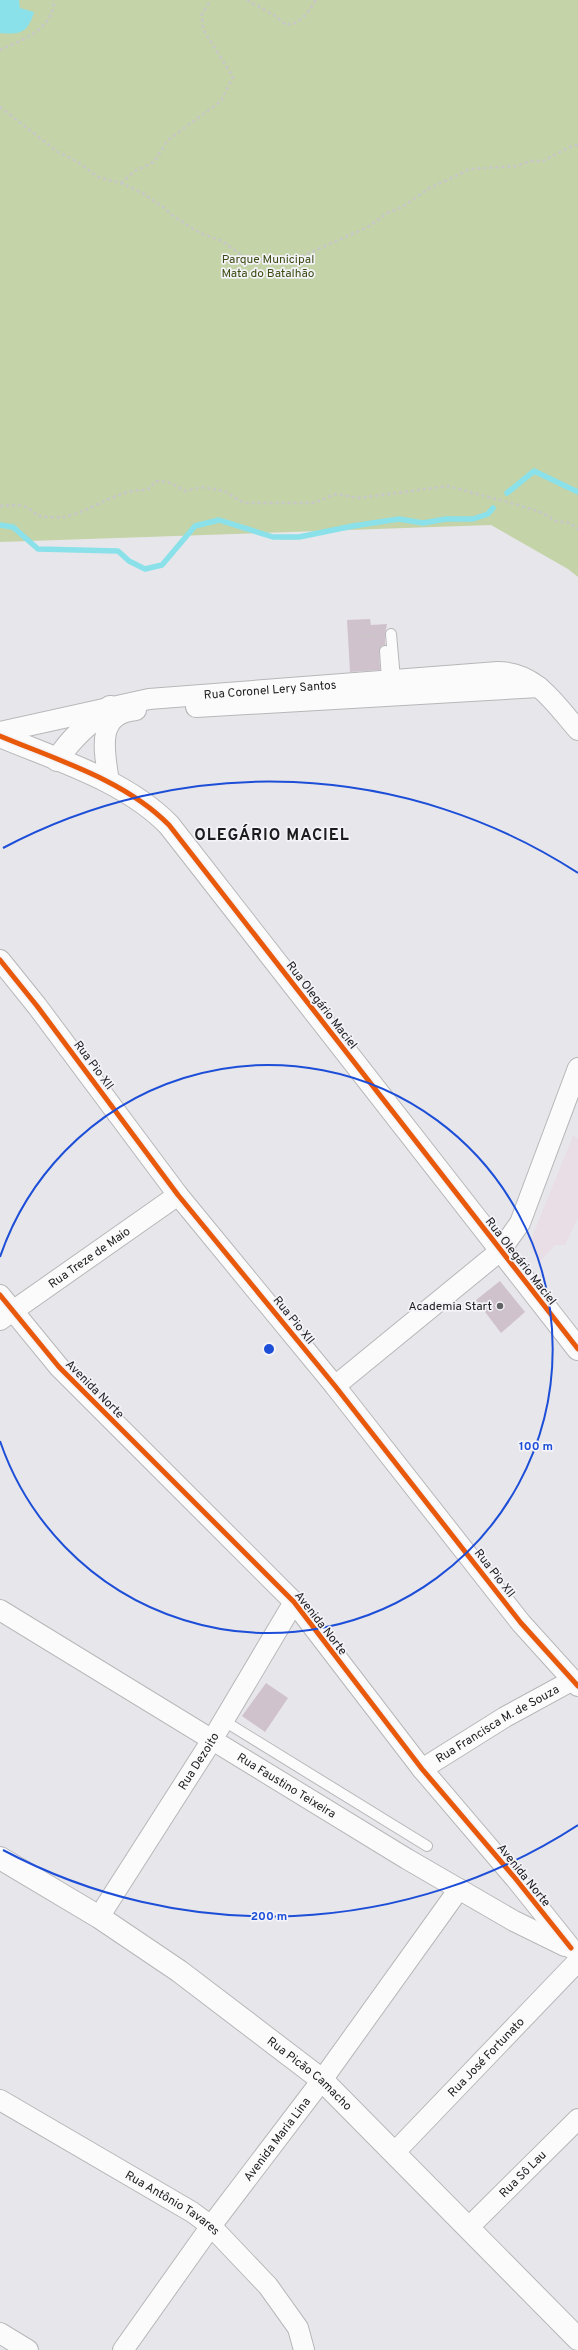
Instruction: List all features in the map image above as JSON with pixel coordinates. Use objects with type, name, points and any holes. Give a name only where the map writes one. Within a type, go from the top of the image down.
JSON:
[{"type":"street","name":"Rua Coronel Lery Santos","points":[[0,732],[192,694],[513,672],[525,677],[539,687],[578,730]]},
{"type":"street","name":"Rua Coronel Lery Santos","points":[[122,708],[539,687]]},
{"type":"street","points":[[57,760],[66,746],[86,725],[122,708]]},
{"type":"street","points":[[109,782],[104,737],[110,723],[122,708]]},
{"type":"street","name":"Rua Olegário Maciel","points":[[0,736],[109,782],[158,814],[169,825],[578,1349]]},
{"type":"street","name":"Rua Pio XII","points":[[0,960],[37,1006],[178,1195],[336,1386],[521,1623],[576,1683]]},
{"type":"street","points":[[336,1386],[500,1251],[520,1223],[578,1068]]},
{"type":"street","name":"Rua Treze de Maio","points":[[6,1316],[178,1195]]},
{"type":"street","name":"Avenida Norte","points":[[0,1295],[6,1316],[294,1602],[422,1769],[515,1878],[576,1954]]},
{"type":"street","name":"Rua Dezoito","points":[[99,1917],[224,1721],[294,1602]]},
{"type":"street","name":"Rua Faustino Teixeira","points":[[0,1610],[459,1889],[514,1921],[576,1954]]},
{"type":"street","name":"Rua Francisca M. de Souza","points":[[422,1769],[505,1717],[576,1683]]},
{"type":"street","name":"Rua Picão Camacho","points":[[0,1858],[99,1917],[196,1983],[322,2080],[578,2339]]},
{"type":"street","name":"Avenida Maria Lina","points":[[123,2350],[212,2226],[322,2080],[459,1889]]},
{"type":"street","name":"Rua José Fortunato","points":[[394,2153],[576,1954]]},
{"type":"street","name":"Rua Antônio Tavares","points":[[0,2100],[192,2212],[212,2226],[268,2286],[290,2315],[298,2328],[304,2350]]},
{"type":"street","name":"Rua Sô Lau","points":[[468,2228],[578,2118]]},
{"type":"street","points":[[0,2334],[28,2350]]},
{"type":"lane","points":[[391,634],[391,680]]},
{"type":"lane","points":[[385,651],[391,680]]},
{"type":"lane","points":[[224,1721],[427,1846]]},
{"type":"path","points":[[0,50],[28,37],[44,26],[54,10],[54,0]]},
{"type":"path","points":[[121,183],[135,172],[154,162],[168,140],[221,101],[233,77],[203,29],[202,14],[211,0]]},
{"type":"path","points":[[247,0],[277,17],[286,25],[296,25],[308,13],[316,0]]},
{"type":"path","points":[[0,107],[68,159],[78,162],[98,177],[121,183],[144,194],[163,207],[172,216],[200,233],[229,244],[243,256],[272,262],[289,262],[370,226],[387,213],[402,207],[428,189],[470,169],[516,166],[530,160],[543,161],[572,146],[578,146]]},
{"type":"path","points":[[0,506],[22,505],[29,507],[38,516],[56,518],[71,516],[109,498],[130,491],[147,490],[156,481],[168,482],[186,491],[202,487],[224,491],[244,503],[313,503],[336,494],[359,498],[448,486],[543,513],[555,521],[570,524],[578,529]]},
{"type":"shaded area","points":[[573,1136],[578,1138],[578,1217],[565,1245],[555,1245],[539,1262],[529,1245]]},
{"type":"green space","name":"Parque Municipal Mata do Batalhão","points":[[0,0],[578,0],[578,577],[568,569],[491,525],[0,542]]},
{"type":"water","points":[[0,0],[19,0],[20,8],[34,12],[32,19],[26,28],[13,34],[0,33]]},
{"type":"building","points":[[370,619],[371,625],[387,624],[385,645],[381,646],[379,651],[380,670],[350,672],[347,620]]},
{"type":"building","name":"Academia Start","points":[[500,1281],[525,1312],[501,1333],[476,1300]]},
{"type":"building","points":[[266,1683],[288,1698],[265,1732],[242,1716]]},
{"type":"waterway","points":[[507,493],[534,471],[578,492]]},
{"type":"waterway","points":[[0,525],[13,527],[38,549],[118,551],[129,561],[145,569],[162,565],[195,526],[219,520],[273,537],[299,537],[353,526],[399,519],[423,523],[446,519],[473,519],[488,514],[493,508]]},
{"type":"cycle path","points":[[0,736],[67,763],[111,783],[132,795],[169,825],[578,1349]]},
{"type":"cycle path","points":[[0,960],[37,1006],[178,1195],[335,1386],[521,1623],[578,1686]]},
{"type":"cycle path","points":[[0,1295],[59,1367],[294,1602],[422,1769],[515,1878],[571,1948]]},
{"type":"place","name":"Academia Start","points":[[500,1306]]},
{"type":"district","name":"OLEGÁRIO MACIEL","points":[[272,834]]}]
